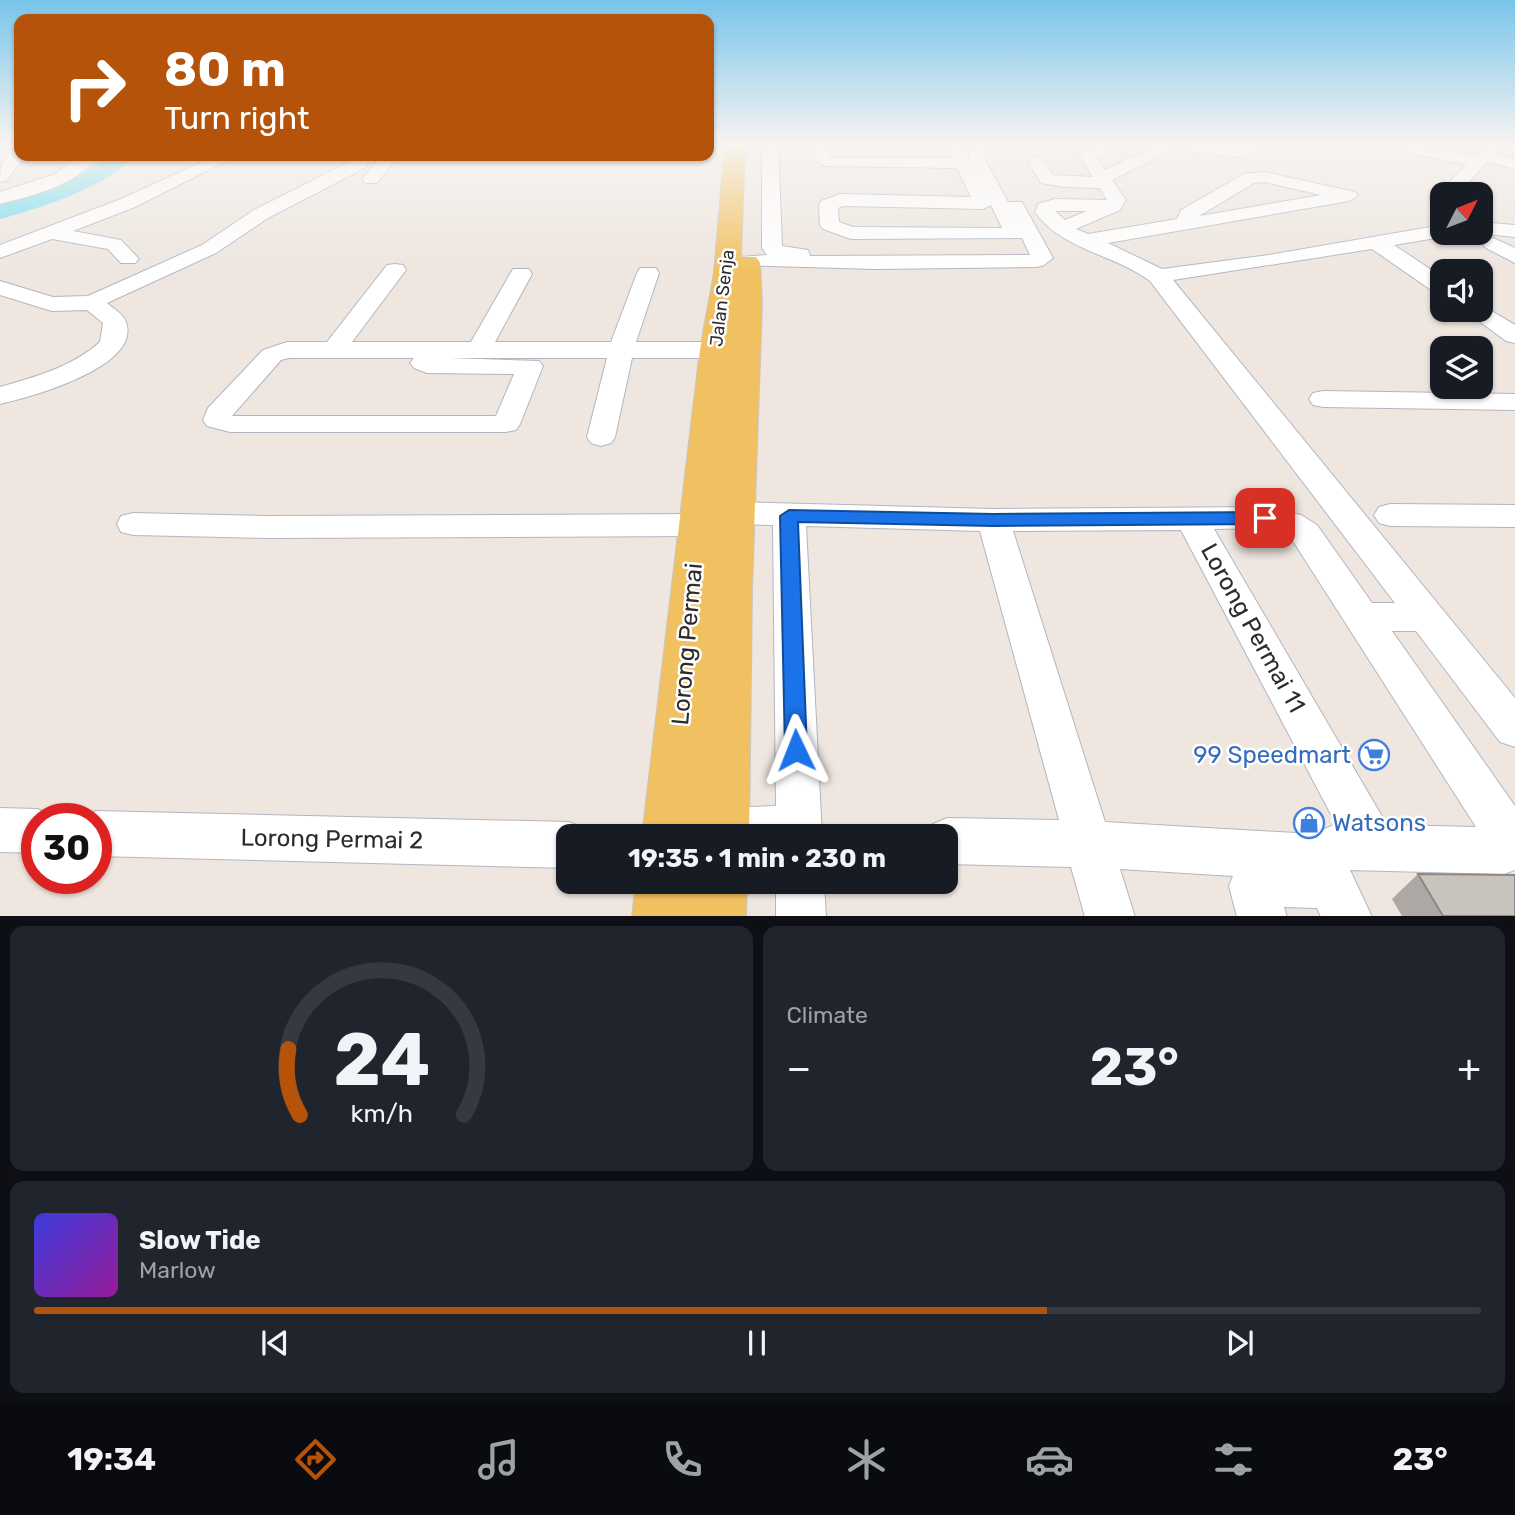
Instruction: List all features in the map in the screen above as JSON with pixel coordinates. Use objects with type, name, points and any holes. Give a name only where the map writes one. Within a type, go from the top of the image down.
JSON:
[{"type":"main road","name":"Jalan Senja","points":[[721,452],[715,350],[727,272],[732,186]]},
{"type":"main road","name":"Jalan Senja","points":[[721,452],[748,303],[750,186]]},
{"type":"main road","name":"Lorong Permai","points":[[672,824],[716,519],[721,452]]},
{"type":"main road","name":"Lorong Permai","points":[[716,519],[719,824]]},
{"type":"main road","points":[[663,916],[665,894]]},
{"type":"main road","name":"Lorong Permai","points":[[715,916],[716,894]]},
{"type":"street","points":[[0,198],[37,186]]},
{"type":"street","points":[[0,252],[170,186]]},
{"type":"street","points":[[0,288],[52,304],[93,303],[104,295],[209,249],[261,215],[316,186]]},
{"type":"street","points":[[771,186],[772,248],[784,254],[978,256],[1007,262]]},
{"type":"street","points":[[824,186],[834,254]]},
{"type":"street","points":[[859,186],[828,205],[830,225],[851,233],[1015,234],[991,186]]},
{"type":"street","points":[[886,186],[983,203],[982,186]]},
{"type":"street","points":[[747,261],[1038,261],[1042,258],[1002,186]]},
{"type":"street","points":[[1076,186],[1112,195],[1179,223]]},
{"type":"street","points":[[1106,186],[1112,195]]},
{"type":"street","points":[[1074,234],[1122,186]]},
{"type":"street","points":[[1179,223],[1188,214],[1237,186]]},
{"type":"street","points":[[1074,234],[1218,220],[1349,196],[1303,186]]},
{"type":"street","points":[[1493,235],[1515,231]]},
{"type":"street","points":[[51,233],[114,244],[128,259]]},
{"type":"street","points":[[1158,276],[1378,244],[1430,233]]},
{"type":"street","points":[[1074,234],[1144,266],[1158,276],[1515,729]]},
{"type":"street","points":[[1493,240],[1515,257]]},
{"type":"street","points":[[1378,244],[1430,279]]},
{"type":"street","points":[[333,351],[395,270]]},
{"type":"street","points":[[478,351],[522,274]]},
{"type":"street","points":[[600,437],[621,351],[648,274]]},
{"type":"street","points":[[0,396],[64,373],[109,347],[114,339],[114,321],[93,303]]},
{"type":"street","points":[[1493,311],[1515,312]]},
{"type":"street","points":[[1493,321],[1515,336]]},
{"type":"street","points":[[431,351],[423,363],[427,365],[530,366],[506,424],[244,424],[217,420],[218,414],[277,352],[333,351],[715,350]]},
{"type":"street","points":[[264,365],[383,364]]},
{"type":"street","points":[[1323,399],[1515,402]]},
{"type":"street","points":[[1390,515],[1515,516]]},
{"type":"street","points":[[789,516],[799,824]]},
{"type":"street","points":[[133,524],[269,527],[789,516],[993,520],[1265,518],[1289,523],[1305,533],[1504,829],[1509,842],[1509,854],[1334,847],[1332,886]]},
{"type":"street","name":"Lorong Permai 11","points":[[1192,519],[1374,848]]},
{"type":"street","points":[[993,520],[1110,916]]},
{"type":"street","points":[[1362,617],[1429,617]]},
{"type":"street","points":[[0,830],[21,831]]},
{"type":"street","name":"Lorong Permai 2","points":[[112,833],[556,845]]},
{"type":"street","points":[[958,841],[1089,844],[1332,886]]},
{"type":"street","points":[[1262,916],[1253,886],[1263,883],[1332,886]]},
{"type":"street","points":[[800,894],[801,916]]},
{"type":"building","points":[[1418,874],[1515,875],[1515,916],[1443,916]]},
{"type":"waterway","points":[[0,212],[71,186]]},
{"type":"place","name":"99 Speedmart","points":[[1374,755]]},
{"type":"place","name":"Watsons","points":[[1309,823]]},
{"type":"route","points":[[796,750],[789,516],[993,520],[1265,518]]}]
